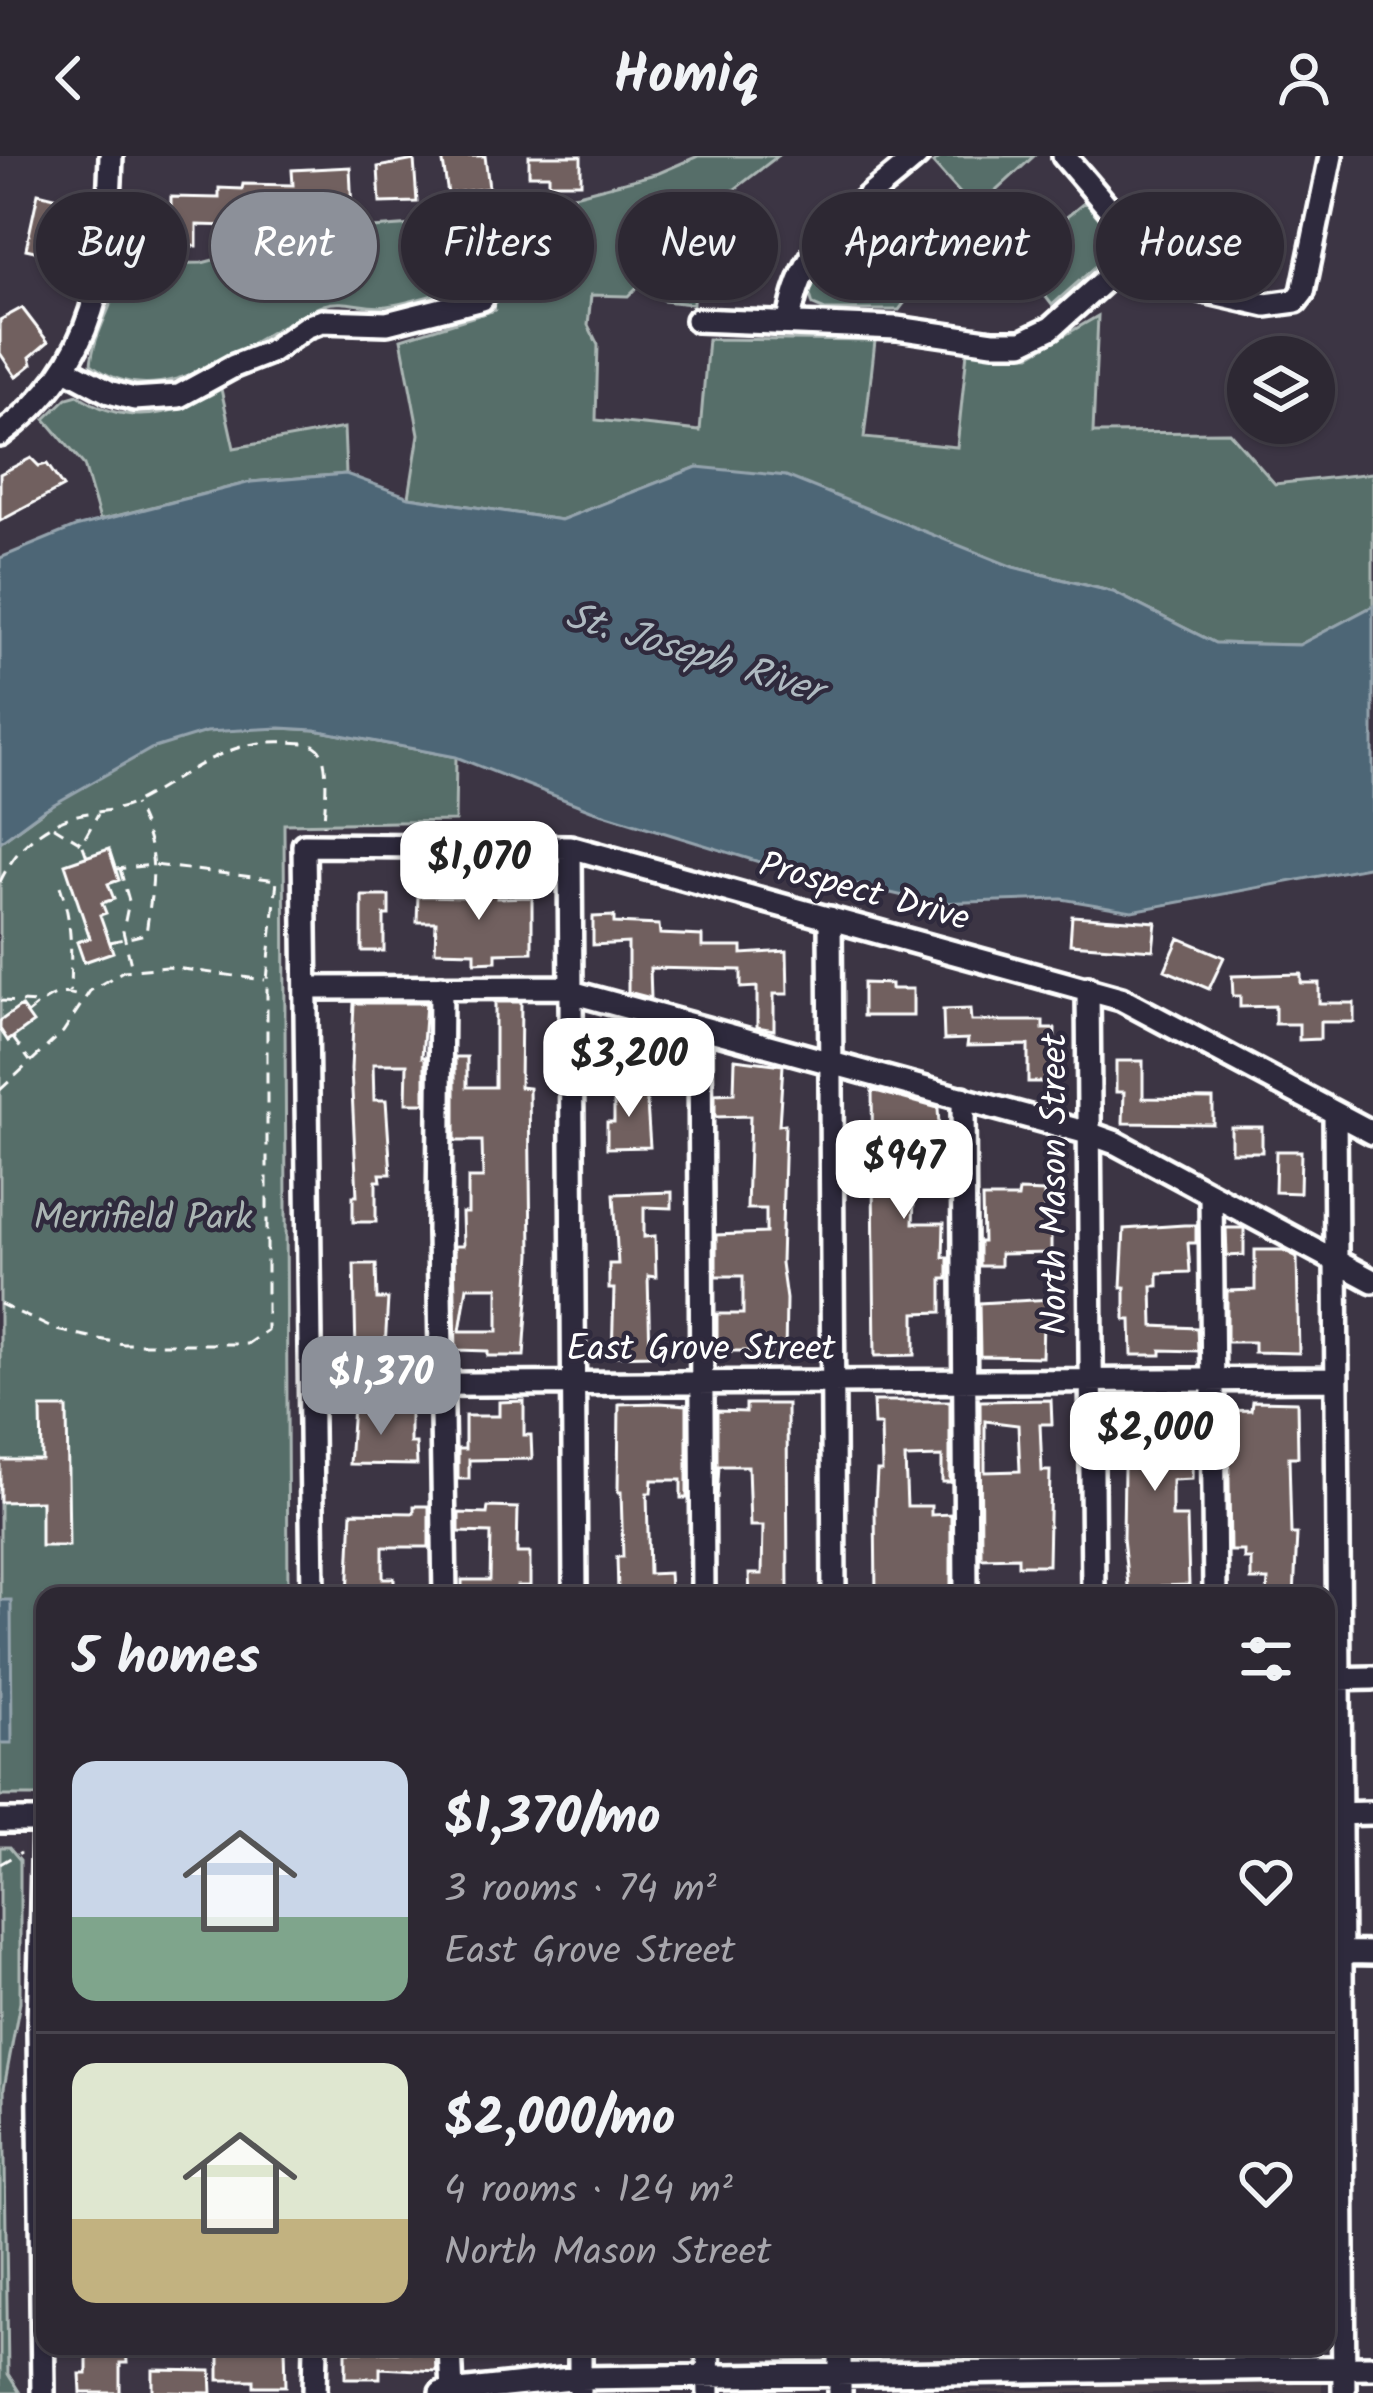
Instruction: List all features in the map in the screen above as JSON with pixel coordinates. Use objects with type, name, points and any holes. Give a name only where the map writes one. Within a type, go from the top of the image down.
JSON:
[{"type":"street","points":[[0,435],[40,403],[65,369],[94,302],[106,256],[111,156]]},
{"type":"street","points":[[789,323],[794,289],[815,248],[917,156]]},
{"type":"street","points":[[1245,300],[1267,305],[1296,301],[1304,292],[1331,156]]},
{"type":"street","points":[[1070,158],[1098,192]]},
{"type":"street","points":[[697,320],[897,328],[1022,342],[1051,328],[1096,288]]},
{"type":"street","points":[[65,369],[134,399],[179,396],[322,321],[387,323],[474,300]]},
{"type":"street","points":[[313,1587],[308,988],[314,845]]},
{"type":"street","name":"Prospect Drive","points":[[314,845],[570,847],[1088,988],[1149,1011],[1373,1133]]},
{"type":"street","points":[[570,847],[575,1587]]},
{"type":"street","points":[[830,918],[834,1587]]},
{"type":"street","points":[[441,987],[439,1232],[446,1587]]},
{"type":"street","points":[[308,988],[571,990],[1088,1132],[1373,1281]]},
{"type":"street","name":"North Mason Street","points":[[1088,988],[1093,1587]]},
{"type":"street","points":[[700,1029],[703,1587]]},
{"type":"street","points":[[963,1098],[966,1587]]},
{"type":"street","points":[[1333,1587],[1335,1113]]},
{"type":"street","points":[[1210,1193],[1215,1587]]},
{"type":"street","name":"East Grove Street","points":[[311,1385],[1336,1379]]},
{"type":"street","points":[[1335,1678],[1373,1678]]},
{"type":"street","points":[[1335,1814],[1373,1813]]},
{"type":"street","points":[[0,1821],[36,1821]]},
{"type":"street","points":[[1335,1951],[1373,1953]]},
{"type":"street","points":[[1335,1993],[1344,2393]]},
{"type":"street","points":[[43,2355],[43,2393]]},
{"type":"street","points":[[315,2393],[316,2355]]},
{"type":"street","points":[[450,2355],[452,2392]]},
{"type":"street","points":[[580,2355],[580,2386]]},
{"type":"street","points":[[708,2355],[709,2385]]},
{"type":"street","points":[[972,2355],[972,2372]]},
{"type":"street","points":[[441,2393],[580,2386],[840,2384],[1099,2358],[1219,2357],[1373,2367]]},
{"type":"path","points":[[0,882],[18,850],[52,825],[134,804],[216,753],[264,742],[313,744],[325,759],[314,845]]},
{"type":"path","points":[[110,942],[146,934],[152,842],[134,804]]},
{"type":"path","points":[[82,843],[99,812]]},
{"type":"path","points":[[52,825],[82,843],[87,857]]},
{"type":"path","points":[[0,1304],[56,1330],[122,1344],[247,1344],[262,1337],[269,1322],[267,980],[277,880],[154,865],[117,868],[129,901],[124,938],[132,968]]},
{"type":"path","points":[[60,886],[71,918],[70,992]]},
{"type":"path","points":[[70,957],[80,952]]},
{"type":"path","points":[[0,1088],[63,1032],[83,999],[107,978],[132,968],[167,967],[267,980]]},
{"type":"path","points":[[27,1014],[58,993],[70,992],[83,999]]},
{"type":"path","points":[[0,1001],[40,1004]]},
{"type":"path","points":[[13,1038],[30,1061]]},
{"type":"path","points":[[0,1864],[22,1851]]},
{"type":"shaded area","points":[[1125,2380],[1322,2383],[1322,2393],[867,2393],[1082,2389]]},
{"type":"green space","points":[[698,156],[778,156],[731,192],[618,192],[618,296],[594,295],[594,192],[586,192],[659,173]]},
{"type":"green space","points":[[942,156],[1034,156],[995,192],[959,192],[933,163]]},
{"type":"green space","points":[[1085,202],[1096,215],[1096,266],[1072,287],[1072,213]]},
{"type":"green space","points":[[401,226],[401,300],[415,300],[372,307],[324,305],[209,367],[178,378],[148,383],[119,380],[91,364],[111,300],[187,300],[187,263],[211,261],[211,300],[377,300],[377,228]]},
{"type":"green space","points":[[492,300],[590,300],[588,325],[598,345],[596,420],[700,431],[708,339],[875,341],[864,438],[957,447],[967,352],[1030,355],[1098,316],[1093,433],[1227,432],[1227,444],[1240,444],[1275,484],[1373,473],[1373,606],[1299,645],[1215,643],[1113,592],[1013,567],[697,467],[561,520],[409,497],[419,434],[401,339],[495,310]]},
{"type":"green space","points":[[811,300],[907,300],[899,310],[825,310]]},
{"type":"green space","points":[[221,389],[234,448],[344,428],[346,474],[251,482],[100,520],[84,465],[45,419],[67,398],[78,395],[132,415],[186,406]]},
{"type":"green space","name":"Merrifield Park","points":[[233,729],[315,730],[456,757],[455,821],[284,824],[288,1587],[36,1587],[36,1796],[0,1796],[0,842],[123,761],[177,739]]},
{"type":"green space","points":[[0,1847],[9,1847],[20,1860],[20,2002],[4,2088],[8,2374],[20,2393],[0,2393]]},
{"type":"water","name":"St. Joseph River","points":[[697,467],[786,476],[1013,567],[1113,592],[1215,643],[1299,645],[1373,606],[1373,866],[1132,911],[1062,899],[934,903],[769,865],[591,810],[456,757],[315,730],[280,728],[206,732],[151,749],[42,811],[0,842],[0,558],[75,527],[251,482],[346,474],[409,497],[561,520]]},
{"type":"water","points":[[0,1600],[11,1600],[12,1743],[0,1743]]},
{"type":"building","points":[[442,156],[485,156],[489,188],[448,192]]},
{"type":"building","points":[[529,156],[581,156],[581,183],[549,183],[549,175],[529,175]]},
{"type":"building","points":[[414,160],[416,192],[401,192],[401,202],[380,203],[378,167]]},
{"type":"building","points":[[350,167],[351,192],[219,192],[219,188],[242,189],[243,184],[293,185],[292,170]]},
{"type":"building","points":[[187,197],[211,198],[211,225],[197,225],[197,246],[187,246]]},
{"type":"building","points":[[36,202],[36,251],[26,249]]},
{"type":"building","points":[[22,308],[48,342],[16,377],[0,353],[0,320]]},
{"type":"building","points":[[31,458],[39,466],[47,464],[63,487],[0,521],[0,474]]},
{"type":"building","points":[[109,849],[119,880],[108,884],[114,899],[102,903],[106,913],[100,915],[113,952],[84,962],[77,942],[90,938],[65,864]]},
{"type":"building","points":[[467,890],[497,890],[497,898],[532,897],[532,952],[496,953],[496,961],[475,962],[475,952],[435,951],[436,922],[417,922],[418,896],[467,897]]},
{"type":"building","points":[[362,896],[389,896],[384,951],[362,951]]},
{"type":"building","points":[[614,916],[614,923],[659,925],[660,934],[702,936],[702,947],[742,947],[742,954],[787,951],[788,994],[774,994],[774,1030],[757,1027],[757,987],[741,988],[741,970],[650,968],[651,998],[628,992],[628,943],[593,945],[593,917]]},
{"type":"building","points":[[1072,916],[1156,922],[1153,950],[1070,944]]},
{"type":"building","points":[[1179,938],[1224,957],[1209,989],[1165,970]]},
{"type":"building","points":[[1301,974],[1301,983],[1319,983],[1319,1003],[1354,1003],[1354,1022],[1320,1022],[1320,1039],[1299,1040],[1299,1024],[1275,1024],[1275,1006],[1240,1007],[1240,996],[1233,996],[1232,976]]},
{"type":"building","points":[[863,983],[913,989],[913,1016],[863,1016]]},
{"type":"building","points":[[495,1002],[521,1002],[520,1087],[529,1088],[531,1254],[524,1356],[458,1350],[456,1354],[454,1246],[463,1246],[468,1178],[483,1178],[482,1141],[455,1141],[455,1057],[467,1057],[467,1087],[495,1087]],"holes":[[[467,1287],[498,1287],[498,1331],[460,1331]]]},
{"type":"building","points":[[354,1003],[426,1003],[425,1103],[406,1103],[407,1064],[373,1064],[374,1100],[386,1100],[391,1174],[380,1174],[381,1181],[376,1181],[376,1222],[353,1222],[353,1196],[357,1196],[351,1069]]},
{"type":"building","points":[[21,1006],[33,1023],[8,1041],[0,1021]]},
{"type":"building","points":[[970,1009],[971,1021],[1043,1021],[1043,1029],[1055,1029],[1059,1082],[1028,1082],[1028,1045],[967,1046],[968,1039],[944,1040],[943,1010]]},
{"type":"building","points":[[614,1023],[652,1030],[652,1046],[608,1047],[607,1032],[614,1032]]},
{"type":"building","points":[[735,1059],[783,1065],[779,1125],[785,1124],[781,1263],[785,1356],[717,1351],[717,1314],[743,1314],[743,1276],[716,1276],[716,1235],[766,1233],[766,1209],[747,1209],[750,1116],[715,1117],[715,1094],[734,1093]]},
{"type":"building","points":[[1116,1061],[1143,1061],[1143,1098],[1213,1099],[1213,1124],[1123,1123],[1124,1092],[1116,1092]]},
{"type":"building","points":[[614,1089],[646,1089],[650,1147],[607,1148],[607,1122],[614,1122]]},
{"type":"building","points":[[872,1090],[938,1108],[942,1178],[915,1178],[913,1223],[944,1223],[948,1279],[942,1279],[942,1312],[915,1313],[915,1355],[875,1356]]},
{"type":"building","points":[[1231,1127],[1262,1127],[1262,1152],[1231,1152]]},
{"type":"building","points":[[1276,1151],[1301,1151],[1300,1193],[1275,1192]]},
{"type":"building","points":[[1019,1191],[1044,1192],[1044,1227],[1051,1227],[1051,1253],[1000,1254],[1000,1266],[979,1266],[982,1198],[1018,1198]]},
{"type":"building","points":[[672,1192],[672,1208],[644,1207],[644,1237],[655,1236],[656,1277],[648,1276],[650,1355],[612,1356],[614,1289],[609,1289],[609,1264],[618,1264],[614,1194]]},
{"type":"building","points":[[1196,1225],[1196,1243],[1188,1243],[1190,1272],[1158,1273],[1158,1286],[1152,1286],[1153,1326],[1197,1328],[1198,1351],[1132,1355],[1131,1320],[1125,1320],[1125,1287],[1121,1287],[1124,1229]]},
{"type":"building","points":[[1226,1228],[1244,1228],[1244,1255],[1227,1256]]},
{"type":"building","points":[[1255,1250],[1283,1250],[1297,1257],[1299,1353],[1254,1352],[1254,1342],[1227,1342],[1227,1291],[1255,1290]]},
{"type":"building","points":[[354,1264],[376,1264],[377,1299],[388,1299],[385,1347],[376,1347],[376,1354],[356,1354]]},
{"type":"building","points":[[1051,1299],[1052,1322],[1043,1322],[1042,1357],[980,1356],[979,1303]]},
{"type":"building","points":[[1125,1399],[1165,1399],[1166,1409],[1198,1412],[1192,1479],[1172,1480],[1172,1517],[1187,1517],[1189,1585],[1128,1587],[1123,1538]]},
{"type":"building","points":[[1051,1400],[1052,1424],[1040,1424],[1042,1471],[1050,1471],[1048,1565],[1018,1565],[1018,1557],[981,1558],[980,1401]],"holes":[[[985,1421],[1018,1425],[1020,1471],[985,1472]]]},
{"type":"building","points":[[524,1401],[524,1435],[531,1435],[532,1459],[469,1460],[469,1479],[458,1479],[458,1449],[465,1449],[465,1416],[499,1416],[499,1402]]},
{"type":"building","points":[[873,1401],[950,1401],[950,1482],[942,1482],[942,1457],[905,1458],[907,1506],[931,1506],[931,1515],[951,1514],[951,1587],[876,1587],[875,1506],[877,1471],[882,1471],[881,1425],[874,1425]]},
{"type":"building","points":[[1252,1401],[1297,1402],[1298,1457],[1289,1457],[1291,1534],[1297,1534],[1294,1587],[1268,1587],[1268,1580],[1251,1580],[1251,1559],[1244,1559],[1244,1551],[1230,1551],[1228,1411],[1251,1410]]},
{"type":"building","points":[[619,1404],[687,1405],[687,1498],[681,1498],[681,1480],[652,1480],[651,1493],[647,1493],[649,1574],[669,1573],[670,1587],[618,1587],[617,1557],[623,1557]]},
{"type":"building","points":[[746,1404],[787,1404],[788,1587],[750,1587],[749,1574],[762,1574],[763,1526],[750,1526],[748,1466],[719,1466],[717,1499],[717,1411],[746,1412]]},
{"type":"building","points":[[353,1406],[410,1412],[410,1443],[416,1443],[417,1465],[349,1464]]},
{"type":"building","points":[[41,1408],[67,1408],[69,1546],[41,1546],[41,1501],[0,1502],[0,1460],[42,1460]]},
{"type":"building","points":[[414,1506],[429,1506],[429,1547],[383,1547],[383,1578],[394,1578],[394,1587],[348,1587],[352,1512],[414,1513]]},
{"type":"building","points":[[488,1507],[518,1508],[517,1553],[530,1553],[530,1586],[462,1587],[462,1580],[490,1580],[491,1533],[459,1532],[459,1513],[487,1514]]},
{"type":"building","points":[[87,2355],[127,2355],[127,2363],[120,2363],[120,2393],[81,2393],[80,2374],[87,2374]]},
{"type":"building","points":[[219,2355],[285,2355],[286,2386],[219,2380]]},
{"type":"building","points":[[346,2355],[435,2355],[436,2371],[380,2368],[380,2378],[346,2378]]},
{"type":"building","points":[[153,2370],[211,2371],[212,2393],[153,2392]]}]
